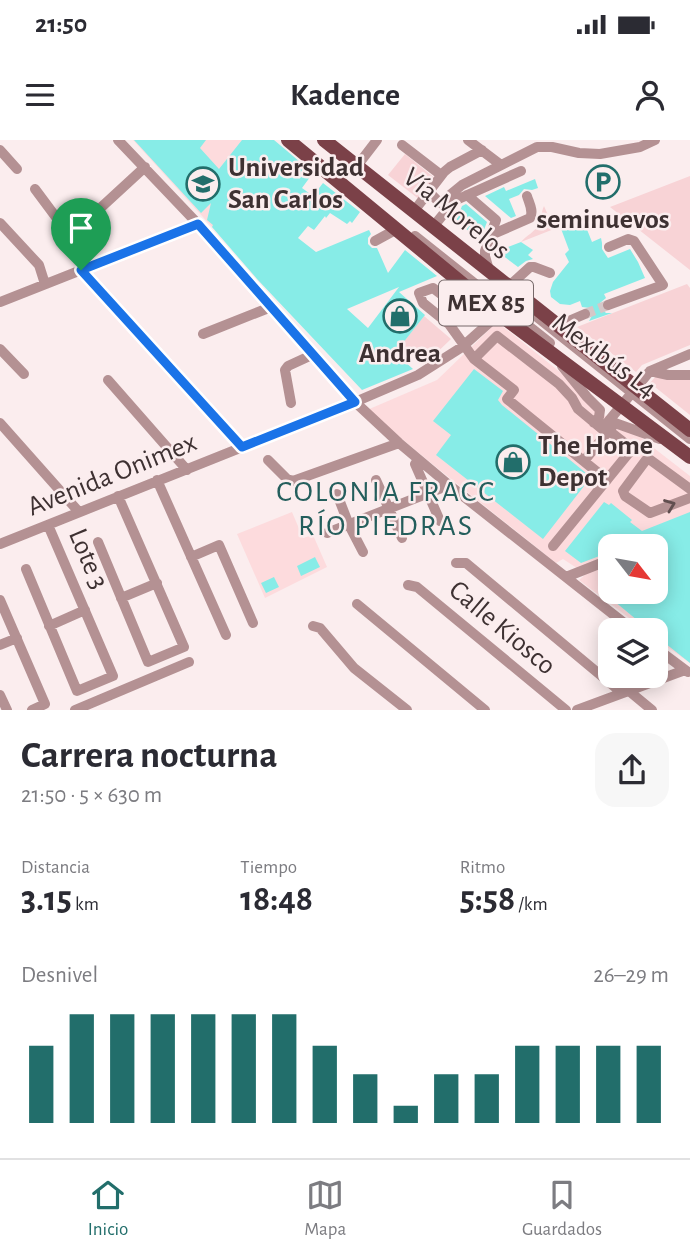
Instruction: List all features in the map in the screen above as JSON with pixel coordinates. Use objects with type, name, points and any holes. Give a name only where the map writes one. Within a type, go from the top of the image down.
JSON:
[{"type":"main road","name":"Vía Morelos","points":[[288,140],[499,314],[554,355],[690,430]]},
{"type":"main road","name":"Vía Morelos","points":[[324,140],[557,326],[672,444],[690,457]]},
{"type":"street","points":[[118,140],[198,224],[355,402],[449,485],[618,618]]},
{"type":"street","name":"Mexibús L4","points":[[295,140],[542,337],[690,439]]},
{"type":"street","name":"Mexibús L4","points":[[316,140],[628,396],[690,451]]},
{"type":"street","points":[[357,166],[377,140]]},
{"type":"street","points":[[468,140],[501,165]]},
{"type":"street","points":[[430,225],[440,203],[462,185],[541,144],[552,147],[565,145],[593,154],[631,144],[644,146],[655,140]]},
{"type":"street","points":[[402,145],[441,175]]},
{"type":"street","points":[[0,150],[17,169]]},
{"type":"street","points":[[414,211],[441,175],[450,167],[482,150]]},
{"type":"street","points":[[70,236],[145,167]]},
{"type":"street","points":[[430,225],[454,201],[521,171]]},
{"type":"street","points":[[35,189],[70,236],[86,268],[242,447]]},
{"type":"street","points":[[429,192],[440,203]]},
{"type":"street","points":[[467,195],[496,220],[485,256],[490,273]]},
{"type":"street","points":[[491,235],[530,218],[533,214],[527,196]]},
{"type":"street","points":[[0,223],[39,265],[45,284]]},
{"type":"street","points":[[0,302],[198,224]]},
{"type":"street","points":[[375,241],[397,229]]},
{"type":"street","points":[[608,305],[663,285],[634,241],[628,239],[609,247]]},
{"type":"street","points":[[508,287],[530,267],[550,273]]},
{"type":"street","points":[[463,311],[433,288],[419,293],[423,303],[449,324],[474,359],[514,390],[507,399],[607,480]]},
{"type":"street","points":[[449,324],[477,296]]},
{"type":"street","points":[[203,334],[271,307]]},
{"type":"street","name":"Avenida Onimex","points":[[0,544],[418,375],[465,345],[499,314]]},
{"type":"street","points":[[557,326],[585,314]]},
{"type":"street","points":[[474,359],[497,336],[553,379],[572,398],[578,409],[600,429],[632,449],[553,546]]},
{"type":"street","points":[[0,349],[24,374]]},
{"type":"street","points":[[291,403],[285,370],[314,354]]},
{"type":"street","points":[[582,459],[600,429],[650,371],[690,354]]},
{"type":"street","points":[[554,355],[600,410],[600,429]]},
{"type":"street","points":[[650,371],[690,375]]},
{"type":"street","points":[[108,380],[187,470]]},
{"type":"street","points":[[0,423],[79,512]]},
{"type":"street","points":[[600,429],[618,423],[672,444]]},
{"type":"street","points":[[268,460],[287,479],[293,481],[399,443]]},
{"type":"street","points":[[688,482],[649,459],[623,491],[625,496],[650,513],[690,498]]},
{"type":"street","points":[[415,464],[440,521]]},
{"type":"street","points":[[157,480],[226,635]]},
{"type":"street","points":[[376,480],[402,538]]},
{"type":"street","points":[[327,533],[449,485]]},
{"type":"street","points":[[337,494],[363,552]]},
{"type":"street","points":[[97,542],[148,662],[184,647],[118,496]]},
{"type":"street","name":"Lote 3","points":[[26,569],[77,691],[113,676],[48,525]]},
{"type":"street","points":[[191,557],[219,545],[253,623]]},
{"type":"street","points":[[456,563],[466,563],[652,710]]},
{"type":"street","points":[[565,577],[598,564]]},
{"type":"street","points":[[121,598],[157,583]]},
{"type":"street","name":"Calle Kiosco","points":[[408,585],[418,587],[566,710]]},
{"type":"street","points":[[0,600],[46,704],[32,710]]},
{"type":"street","points":[[357,604],[485,710]]},
{"type":"street","name":"Lote 3","points":[[50,626],[85,610]]},
{"type":"street","points":[[313,626],[320,628],[354,668],[407,710]]},
{"type":"street","points":[[0,645],[17,638]]},
{"type":"street","points":[[668,657],[687,672]]},
{"type":"street","points":[[75,710],[189,662]]},
{"type":"street","points":[[579,710],[687,672]]},
{"type":"street","points":[[0,695],[7,710]]},
{"type":"street","points":[[387,710],[389,696]]},
{"type":"shaded area","name":"Universidad San Carlos","points":[[133,140],[254,140],[236,199],[212,227]]},
{"type":"shaded area","points":[[405,154],[436,179],[420,200],[388,175]]},
{"type":"shaded area","points":[[690,176],[690,270],[610,207]]},
{"type":"shaded area","points":[[544,206],[554,229],[521,242],[537,227]]},
{"type":"shaded area","points":[[687,284],[690,288],[690,345],[642,365],[636,372],[577,327]]},
{"type":"shaded area","points":[[424,316],[451,339],[425,364],[401,345]]},
{"type":"shaded area","points":[[501,325],[565,376],[595,408],[621,428],[648,441],[690,476],[690,663],[668,647],[668,618],[629,618],[611,604],[668,604],[668,534],[598,534],[598,594],[579,580],[586,574],[563,559],[556,563],[367,410],[437,380],[492,327]]},
{"type":"shaded area","points":[[656,376],[690,379],[690,415],[650,383]]},
{"type":"shaded area","points":[[292,512],[303,538],[313,535],[327,567],[265,598],[237,534]]},
{"type":"building","points":[[134,140],[206,140],[200,148],[219,169],[242,140],[274,140],[313,173],[302,188],[313,196],[323,183],[360,212],[352,223],[350,221],[347,224],[330,213],[314,230],[308,226],[298,238],[316,252],[369,230],[371,234],[368,244],[377,248],[388,273],[405,250],[437,276],[399,292],[425,315],[395,353],[413,369],[362,390],[212,227],[207,220],[211,203],[201,213]],"holes":[[[399,287],[368,328],[347,309]]]},
{"type":"building","points":[[535,179],[538,188],[524,189],[519,195],[509,199],[516,216],[511,218],[485,196],[504,187],[506,191]]},
{"type":"building","points":[[466,204],[487,222],[480,240],[456,221],[462,206]]},
{"type":"building","points":[[582,217],[592,242],[601,238],[602,249],[608,258],[630,249],[645,278],[604,294],[606,298],[600,303],[601,308],[606,313],[612,313],[589,321],[593,314],[590,308],[582,307],[580,301],[570,305],[560,304],[551,297],[550,291],[553,282],[569,262],[565,254],[569,250],[560,226]]},
{"type":"building","points":[[521,242],[533,250],[528,255],[533,259],[518,267],[497,251]]},
{"type":"building","points":[[474,369],[503,391],[498,400],[502,405],[591,477],[543,539],[436,455],[451,435],[433,421]]},
{"type":"building","points":[[604,502],[609,505],[611,503],[642,531],[690,512],[690,663],[668,646],[668,618],[635,618],[618,604],[668,604],[668,534],[598,534],[598,557],[581,563],[565,551]]},
{"type":"building","points":[[315,557],[320,567],[301,576],[297,566]]},
{"type":"building","points":[[274,577],[279,587],[266,593],[261,583]]},
{"type":"tunnel","points":[[585,314],[608,305]]},
{"type":"place","name":"seminuevos","points":[[603,182]]},
{"type":"place","name":"Universidad San Carlos","points":[[203,184]]},
{"type":"place","name":"Andrea","points":[[400,316]]},
{"type":"place","name":"The Home Depot","points":[[513,462]]},
{"type":"district","name":"COLONIA FRACC RÍO PIEDRAS","points":[[386,509]]},
{"type":"route","points":[[198,224],[355,402],[242,447],[81,270],[198,224]]}]
